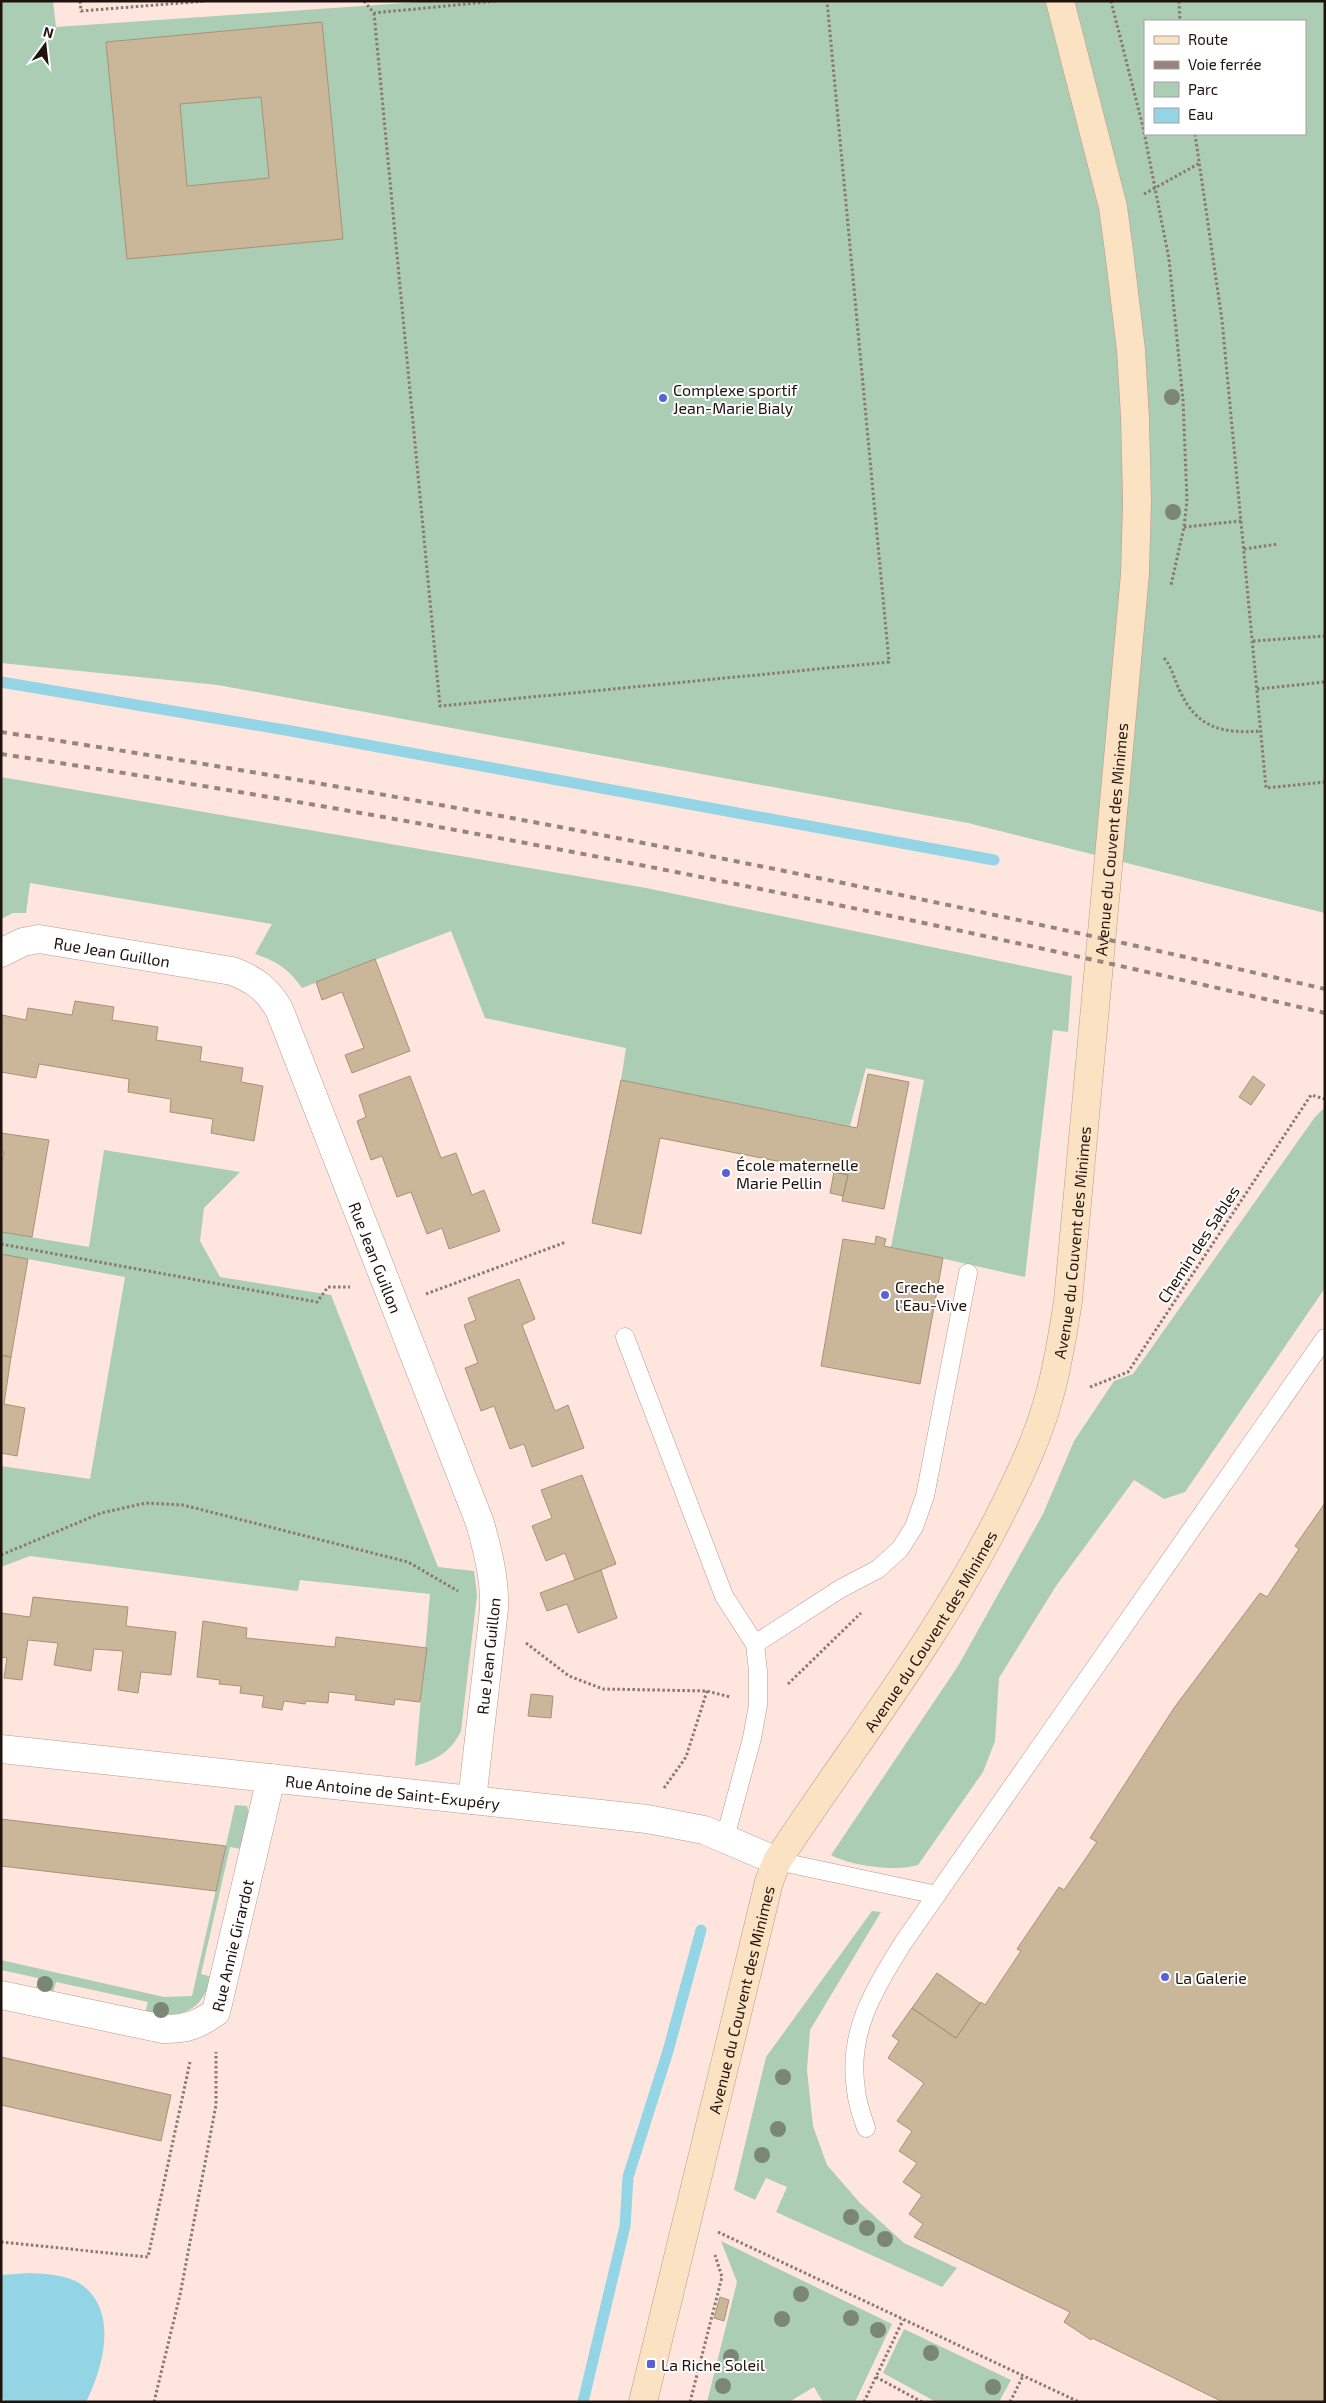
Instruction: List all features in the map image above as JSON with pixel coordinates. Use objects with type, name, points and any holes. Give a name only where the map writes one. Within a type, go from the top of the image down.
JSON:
[{"type":"street","name":"Avenue du Couvent des Minimes","points":[[643,2402],[765,1897],[777,1861],[924,1645],[976,1563],[1024,1468],[1049,1398],[1062,1336],[1068,1301],[1134,583],[1137,502],[1136,418],[1131,350],[1113,207],[1060,1]]},
{"type":"street","name":"Rue Jean Guillon","points":[[1,953],[23,942],[39,939],[232,971],[248,977],[262,986],[279,1010],[480,1523],[492,1573],[494,1610],[472,1800]]},
{"type":"street","name":"Rue Antoine de Saint-Exupéry","points":[[1,1749],[682,1824],[725,1838],[777,1861]]},
{"type":"street","name":"Rue Annie Girardot","points":[[1,1995],[164,2029],[178,2029],[208,2018],[271,1778]]},
{"type":"lane","points":[[754,1644],[840,1589],[878,1569],[900,1549],[914,1527],[925,1496],[968,1273]]},
{"type":"lane","points":[[625,1336],[724,1596],[754,1644],[758,1671],[758,1705],[752,1738],[725,1838]]},
{"type":"lane","points":[[866,2128],[856,2090],[855,2054],[862,2020],[873,1992],[937,1895],[1325,1338]]},
{"type":"lane","points":[[777,1861],[937,1895]]},
{"type":"path","points":[[80,1],[82,11],[206,1]]},
{"type":"path","points":[[364,1],[374,13],[440,706],[888,662],[827,1]]},
{"type":"path","points":[[374,13],[496,1]]},
{"type":"path","points":[[1178,1],[1180,20]]},
{"type":"path","points":[[1195,135],[1222,320],[1266,788],[1325,782]]},
{"type":"path","points":[[1167,182],[1200,163]]},
{"type":"path","points":[[1184,526],[1241,521]]},
{"type":"path","points":[[1244,549],[1278,544]]},
{"type":"path","points":[[1252,641],[1325,636]]},
{"type":"path","points":[[1164,658],[1187,705],[1208,725],[1226,731],[1261,731]]},
{"type":"path","points":[[1256,689],[1325,682]]},
{"type":"path","name":"Chemin des Sables","points":[[1086,1394],[1090,1386],[1128,1372],[1311,1095],[1325,1099]]},
{"type":"path","points":[[1,1244],[317,1302],[328,1287],[377,1286],[391,1295],[566,1242]]},
{"type":"path","points":[[1,1555],[101,1513],[146,1503],[183,1505],[408,1562],[494,1610],[524,1642],[569,1676],[603,1689],[707,1691],[758,1705]]},
{"type":"path","points":[[646,1819],[686,1757],[707,1691]]},
{"type":"path","points":[[1,2242],[148,2257],[208,2018]]},
{"type":"path","points":[[154,2402],[180,2295],[216,2105],[208,2018]]},
{"type":"path","points":[[713,2230],[1079,2402]]},
{"type":"path","points":[[690,2402],[722,2277],[714,2252]]},
{"type":"path","points":[[864,2402],[903,2320]]},
{"type":"path","points":[[1010,2402],[1023,2376]]},
{"type":"path","points":[[876,2378],[922,2402]]},
{"type":"green space","name":"Complexe sportif Jean-Marie Bialy","points":[[1,1],[53,1],[56,27],[434,1],[1325,1],[1325,913],[968,823],[218,685],[1,663]]},
{"type":"green space","points":[[1,777],[646,888],[1072,976],[1068,1032],[1053,1030],[1025,1277],[891,1247],[924,1080],[866,1068],[850,1126],[621,1080],[626,1048],[485,1018],[451,931],[302,988],[282,966],[255,954],[272,924],[30,883],[26,913],[13,913],[1,919]]},
{"type":"green space","points":[[1325,1107],[1325,1288],[1185,1492],[1164,1499],[1134,1480],[1056,1586],[999,1678],[995,1741],[983,1772],[918,1865],[898,1868],[874,1867],[850,1862],[831,1855],[958,1666],[1043,1514],[1074,1441],[1114,1381],[1133,1374],[1315,1117]]},
{"type":"green space","points":[[104,1150],[240,1172],[204,1208],[200,1241],[220,1277],[331,1295],[438,1567],[474,1571],[477,1595],[461,1731],[448,1750],[436,1758],[415,1766],[430,1594],[300,1580],[298,1591],[30,1556],[1,1567],[1,1466],[90,1479],[125,1277],[1,1254],[1,1232],[89,1247]]},
{"type":"green space","points":[[235,1805],[247,1806],[249,1813],[241,1849],[230,1847],[201,1974],[212,1977],[202,1999],[188,2011],[169,2015],[145,2013],[148,2002],[56,1982],[53,1993],[36,1989],[38,1978],[1,1970],[1,1960],[164,1997],[192,1996]]},
{"type":"green space","points":[[872,1911],[881,1912],[810,2030],[807,2070],[813,2126],[827,2165],[860,2203],[904,2243],[957,2268],[942,2287],[776,2212],[787,2187],[766,2178],[755,2200],[734,2190],[766,2057]]},
{"type":"green space","points":[[721,2241],[892,2324],[855,2402],[823,2402],[814,2387],[789,2402],[707,2402],[737,2282]]},
{"type":"green space","points":[[904,2329],[1011,2380],[999,2402],[936,2402],[883,2373]]},
{"type":"water","points":[[30,2273],[61,2276],[76,2281],[88,2290],[97,2302],[102,2315],[104,2345],[97,2375],[86,2402],[7,2402],[1,2398],[1,2275]]},
{"type":"building","points":[[322,22],[343,239],[127,259],[106,42]],"holes":[[[261,97],[269,178],[187,186],[180,104]]]},
{"type":"building","points":[[375,959],[410,1051],[352,1073],[345,1055],[364,1048],[342,992],[322,1000],[316,982]]},
{"type":"building","points":[[75,1001],[114,1007],[112,1020],[158,1027],[156,1040],[202,1047],[200,1061],[243,1068],[241,1082],[263,1086],[254,1141],[211,1133],[213,1119],[170,1112],[171,1099],[128,1092],[129,1079],[39,1064],[36,1078],[1,1072],[2,1015],[26,1020],[28,1008],[72,1015]]},
{"type":"building","points":[[868,1074],[909,1082],[884,1209],[842,1201],[848,1175],[660,1138],[641,1234],[592,1223],[621,1080],[857,1128]]},
{"type":"building","points":[[410,1076],[441,1158],[456,1153],[472,1195],[484,1190],[500,1231],[449,1249],[442,1228],[427,1234],[411,1192],[397,1197],[382,1156],[371,1160],[357,1121],[366,1117],[359,1095]]},
{"type":"building","points":[[1253,1076],[1265,1085],[1251,1105],[1239,1097]]},
{"type":"building","points":[[1,1133],[49,1140],[32,1237],[1,1232],[1,1165],[4,1152],[1,1152]]},
{"type":"building","points":[[834,1172],[848,1175],[843,1196],[830,1193]]},
{"type":"building","name":"Creche l'Eau-Vive","points":[[876,1236],[886,1239],[884,1246],[943,1258],[920,1384],[821,1366],[843,1239],[875,1244]]},
{"type":"building","points":[[1,1254],[28,1259],[11,1357],[1,1355]]},
{"type":"building","points":[[519,1279],[535,1319],[522,1325],[555,1411],[568,1405],[584,1448],[532,1467],[524,1444],[510,1449],[494,1406],[481,1411],[465,1368],[478,1363],[464,1325],[476,1320],[468,1298]]},
{"type":"building","points":[[1,1355],[11,1357],[4,1404],[25,1408],[17,1456],[1,1453]]},
{"type":"building","points":[[582,1475],[616,1564],[575,1580],[565,1553],[546,1561],[532,1526],[552,1518],[541,1490]]},
{"type":"building","name":"La Galerie","points":[[1325,1503],[1325,2402],[1223,2402],[1092,2338],[1091,2340],[1064,2322],[1070,2312],[914,2237],[923,2224],[909,2214],[922,2195],[903,2182],[917,2163],[899,2151],[912,2131],[897,2121],[924,2083],[888,2058],[899,2041],[892,2036],[912,2008],[956,2038],[981,2002],[985,2005],[1021,1951],[1017,1949],[1059,1887],[1064,1890],[1097,1842],[1090,1838],[1174,1708],[1260,1593],[1267,1597],[1299,1549],[1295,1546]]},
{"type":"building","points":[[601,1570],[617,1618],[578,1633],[567,1604],[547,1611],[540,1593]]},
{"type":"building","points":[[33,1597],[128,1607],[126,1626],[176,1632],[171,1675],[141,1672],[138,1693],[118,1690],[123,1651],[94,1649],[91,1671],[54,1665],[58,1643],[28,1640],[22,1680],[4,1678],[7,1658],[1,1657],[1,1613],[30,1617]]},
{"type":"building","points":[[203,1621],[247,1628],[246,1638],[335,1647],[336,1637],[427,1648],[420,1702],[395,1699],[394,1705],[355,1700],[356,1695],[329,1692],[328,1703],[306,1701],[305,1704],[284,1701],[282,1710],[262,1707],[264,1696],[240,1693],[241,1686],[219,1684],[220,1680],[197,1677]]},
{"type":"building","points":[[531,1694],[553,1696],[551,1718],[528,1716]]},
{"type":"building","points":[[1,1819],[226,1846],[216,1891],[1,1866]]},
{"type":"building","points":[[937,1973],[980,2003],[956,2038],[912,2008]]},
{"type":"building","points":[[1,2057],[171,2095],[161,2141],[1,2105]]},
{"type":"building","points":[[720,2297],[729,2300],[724,2321],[714,2318]]},
{"type":"waterway","points":[[1,682],[291,731],[994,860]]},
{"type":"waterway","points":[[583,2402],[625,2226],[628,2177],[668,2051],[701,1930]]},
{"type":"railway","points":[[1,732],[334,786],[666,847],[996,915],[1325,989]]},
{"type":"railway","points":[[1,754],[334,808],[666,870],[996,938],[1325,1013]]},
{"type":"place","name":"Complexe sportif Jean-Marie Bialy","points":[[663,398]]},
{"type":"place","name":"École maternelle Marie Pellin","points":[[726,1173]]},
{"type":"place","name":"Creche l'Eau-Vive","points":[[885,1295]]},
{"type":"place","name":"La Galerie","points":[[1165,1977]]},
{"type":"place","name":"La Riche Soleil","points":[[651,2364]]}]
